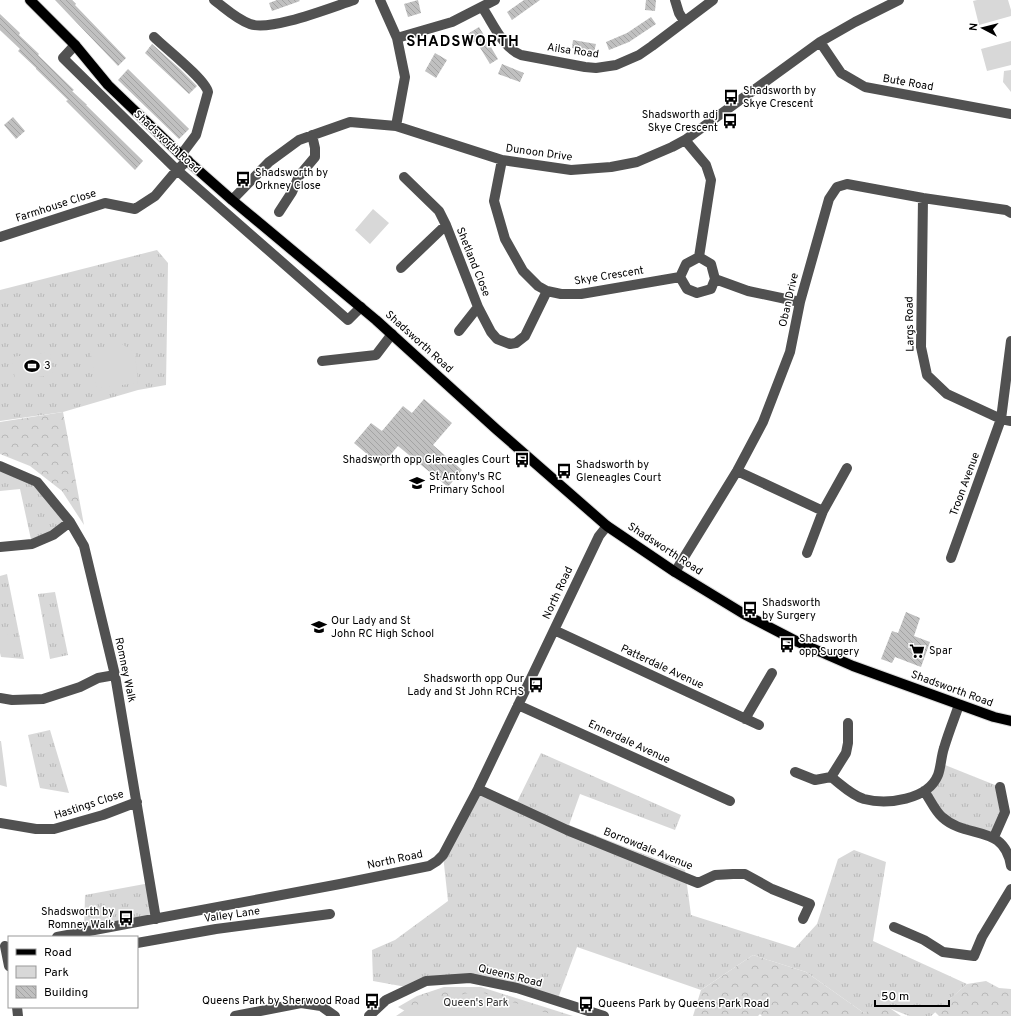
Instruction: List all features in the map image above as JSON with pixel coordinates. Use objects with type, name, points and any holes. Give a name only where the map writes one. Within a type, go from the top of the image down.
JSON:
[{"type":"main road","name":"Shadsworth Road","points":[[30,0],[75,45],[108,85],[185,158],[232,200],[392,334],[496,429],[607,526],[675,572],[744,614],[798,642],[853,666],[959,705],[994,717],[1011,720]]},
{"type":"street","points":[[214,0],[236,17],[258,26],[283,23],[354,0]]},
{"type":"street","points":[[380,0],[397,38],[405,77],[396,126]]},
{"type":"street","points":[[397,38],[452,22],[495,0]]},
{"type":"street","points":[[675,0],[679,13],[684,21]]},
{"type":"street","name":"Ailsa Road","points":[[482,7],[510,49],[514,52],[521,55],[591,67],[611,66],[633,57],[652,46],[713,0]]},
{"type":"street","name":"Dunoon Drive","points":[[232,200],[269,162],[299,140],[350,122],[396,126],[502,160],[571,170],[611,167],[637,162],[685,140],[820,42],[898,0]]},
{"type":"street","name":"Farmhouse Close","points":[[4,235],[105,203],[135,209],[155,196],[177,170],[185,158],[196,135],[208,92],[207,88],[196,75],[154,37]]},
{"type":"street","name":"Bute Road","points":[[820,42],[841,73],[865,87],[1011,114]]},
{"type":"street","name":"Shadsworth Road","points":[[75,45],[63,58],[177,170],[348,320],[361,307]]},
{"type":"street","points":[[278,212],[292,192],[299,176],[314,157],[315,148],[312,135]]},
{"type":"street","points":[[685,140],[706,165],[711,180],[699,257]]},
{"type":"street","name":"Skye Crescent","points":[[502,160],[494,201],[505,239],[523,271],[538,286],[561,294],[581,294],[680,277]]},
{"type":"street","name":"Shetland Close","points":[[404,177],[439,211],[478,307],[493,336],[510,344],[516,343],[525,336],[547,290]]},
{"type":"street","name":"Oban Drive","points":[[675,572],[737,471],[763,422],[790,352],[800,302],[829,199],[837,187],[847,184],[923,198],[1006,210],[1011,213]]},
{"type":"street","name":"Largs Road","points":[[923,198],[921,347],[927,375],[947,394],[1006,420]]},
{"type":"street","name":"Shetland Close","points":[[401,268],[446,226]]},
{"type":"street","points":[[699,257],[712,264],[715,280],[711,288],[697,293],[687,289],[680,277],[686,264],[699,257]]},
{"type":"street","points":[[715,280],[748,290],[800,302]]},
{"type":"street","name":"Shetland Close","points":[[459,332],[478,307]]},
{"type":"street","points":[[322,361],[376,355],[392,334]]},
{"type":"street","points":[[1006,420],[1011,341]]},
{"type":"street","name":"Troon Avenue","points":[[951,558],[1006,420]]},
{"type":"street","name":"Romney Walk","points":[[0,466],[37,482],[70,522],[84,546],[115,675],[156,919]]},
{"type":"street","points":[[807,553],[823,511],[847,468]]},
{"type":"street","points":[[737,471],[823,511]]},
{"type":"street","points":[[0,547],[32,544],[53,535],[70,522]]},
{"type":"street","name":"North Road","points":[[69,936],[92,934],[156,919],[429,866],[438,861],[443,855],[478,789],[599,536],[607,526]]},
{"type":"street","name":"Patterdale Avenue","points":[[554,630],[759,725]]},
{"type":"street","points":[[745,719],[772,674]]},
{"type":"street","points":[[0,698],[12,700],[43,699],[80,687],[98,678],[115,675]]},
{"type":"street","name":"Ennerdale Avenue","points":[[518,705],[730,802]]},
{"type":"street","points":[[831,777],[849,792],[864,798],[880,801],[898,800],[924,791],[938,776],[943,748],[959,705]]},
{"type":"street","points":[[795,772],[815,780],[831,777],[846,753],[848,742],[848,723]]},
{"type":"street","points":[[994,837],[1005,812],[1000,787]]},
{"type":"street","name":"Borrowdale Avenue","points":[[478,789],[567,830],[698,883],[715,875],[745,874],[772,889],[810,904],[803,919]]},
{"type":"street","points":[[924,791],[941,817],[956,827],[994,837],[1004,847],[1010,859],[1011,866]]},
{"type":"street","name":"Hastings Close","points":[[0,823],[36,829],[54,829],[103,815],[137,802]]},
{"type":"street","points":[[894,927],[924,940],[943,952],[974,956],[982,937],[1011,889]]},
{"type":"street","name":"Valley Lane","points":[[138,943],[330,914]]},
{"type":"street","points":[[5,946],[8,961]]},
{"type":"street","name":"Queens Road","points":[[368,1016],[386,1000],[426,981],[470,978],[516,988],[604,1016]]},
{"type":"street","points":[[235,1016],[301,1003],[321,1006],[335,1016]]},
{"type":"green space","points":[[1008,0],[1011,16],[979,25],[973,1]]},
{"type":"green space","points":[[1011,41],[1011,65],[987,71],[981,49]]},
{"type":"green space","points":[[1011,70],[1011,92],[1003,82],[1004,71]]},
{"type":"green space","points":[[373,209],[389,223],[370,244],[355,230]]},
{"type":"green space","points":[[157,250],[168,263],[166,385],[138,390],[63,412],[0,421],[0,290]]},
{"type":"green space","points":[[122,344],[135,353],[138,383],[97,388],[90,350]]},
{"type":"green space","name":"3","points":[[50,352],[53,375],[15,380],[12,357]]},
{"type":"green space","points":[[63,412],[84,525],[62,491],[30,466],[0,454],[0,422]]},
{"type":"green space","points":[[0,467],[37,482],[70,522],[32,544],[20,489],[0,491]]},
{"type":"green space","points":[[7,574],[24,659],[1,657],[0,653],[0,576]]},
{"type":"green space","points":[[55,592],[68,655],[50,659],[38,594]]},
{"type":"green space","points":[[6,633],[14,638],[13,657],[2,656],[0,640]]},
{"type":"green space","points":[[50,730],[69,793],[40,788],[28,735]]},
{"type":"green space","points":[[1,741],[7,787],[0,785]]},
{"type":"green space","points":[[541,753],[681,815],[675,830],[580,794],[569,825],[685,870],[691,915],[795,948],[817,924],[838,859],[854,850],[886,862],[873,941],[967,984],[931,1016],[909,1016],[889,1008],[864,1013],[806,972],[753,955],[701,990],[577,947],[557,1001],[470,978],[412,988],[373,981],[372,950],[395,940],[448,901],[443,855],[478,789],[516,804]]},
{"type":"green space","points":[[940,763],[1000,787],[1005,812],[994,837],[941,817],[924,791]]},
{"type":"green space","points":[[150,883],[156,919],[84,932],[85,895]]},
{"type":"green space","points":[[753,955],[806,972],[864,1013],[884,1004],[901,1016],[762,1016],[760,1014],[758,1016],[693,1016],[701,990]]},
{"type":"green space","points":[[986,981],[999,988],[1011,989],[1011,1016],[939,1016],[935,1012],[967,984]]},
{"type":"green space","name":"Queen's Park","points":[[444,987],[481,987],[573,1016],[414,1016],[398,1007],[417,996]]},
{"type":"green space","name":"Queen's Park","points":[[477,991],[557,1016],[396,1016],[411,1006]]},
{"type":"building","points":[[55,0],[72,0],[76,4],[75,5],[126,58],[118,66]]},
{"type":"building","points":[[277,0],[300,1],[272,11],[269,3]]},
{"type":"building","points":[[418,0],[421,13],[408,17],[404,4]]},
{"type":"building","points":[[524,0],[540,0],[512,20],[507,12]]},
{"type":"building","points":[[646,0],[656,0],[655,11],[645,10]]},
{"type":"building","points":[[0,14],[20,33],[19,35],[39,54],[38,55],[74,90],[72,91],[143,161],[135,170],[66,101],[68,100],[18,51],[20,49],[0,30]]},
{"type":"building","points":[[651,17],[656,24],[629,42],[609,50],[606,42],[627,33]]},
{"type":"building","points":[[479,27],[498,59],[490,64],[476,41],[467,46],[461,38]]},
{"type":"building","points":[[573,40],[596,44],[594,52],[572,48]]},
{"type":"building","points":[[152,44],[197,86],[189,94],[145,53]]},
{"type":"building","points":[[435,53],[447,60],[436,78],[425,71]]},
{"type":"building","points":[[502,64],[524,73],[520,82],[498,74]]},
{"type":"building","points":[[128,69],[189,129],[179,139],[118,80]]},
{"type":"building","points":[[13,117],[25,131],[16,139],[4,125]]},
{"type":"building","points":[[424,399],[452,423],[433,445],[462,470],[448,487],[398,446],[381,466],[354,443],[371,423],[382,431],[403,406],[412,413]]},
{"type":"building","points":[[906,612],[920,618],[914,636],[930,642],[921,667],[895,657],[892,663],[881,659],[892,631],[898,633]]},
{"type":"place","name":"Shadsworth by Skye Crescent","points":[[731,97]]},
{"type":"place","name":"Shadsworth adj Skye Crescent","points":[[730,121]]},
{"type":"place","name":"Shadsworth by Orkney Close","points":[[243,179]]},
{"type":"place","name":"3","points":[[32,366]]},
{"type":"place","name":"Shadsworth opp Gleneagles Court","points":[[522,460]]},
{"type":"place","name":"Shadsworth by Gleneagles Court","points":[[564,471]]},
{"type":"place","name":"St Antony's RC Primary School","points":[[417,483]]},
{"type":"place","name":"Shadsworth by Surgery","points":[[750,609]]},
{"type":"place","name":"Our Lady and St John RC High School","points":[[319,627]]},
{"type":"place","name":"Shadsworth opp Surgery","points":[[787,645]]},
{"type":"place","name":"Spar","points":[[917,651]]},
{"type":"place","name":"Shadsworth opp Our Lady and St John RCHS","points":[[536,685]]},
{"type":"place","name":"Shadsworth by Romney Walk","points":[[126,918]]},
{"type":"place","name":"Queens Park by Sherwood Road","points":[[372,1001]]},
{"type":"place","name":"Queens Park by Queens Park Road","points":[[586,1004]]},
{"type":"district","name":"SHADSWORTH","points":[[463,42]]}]
